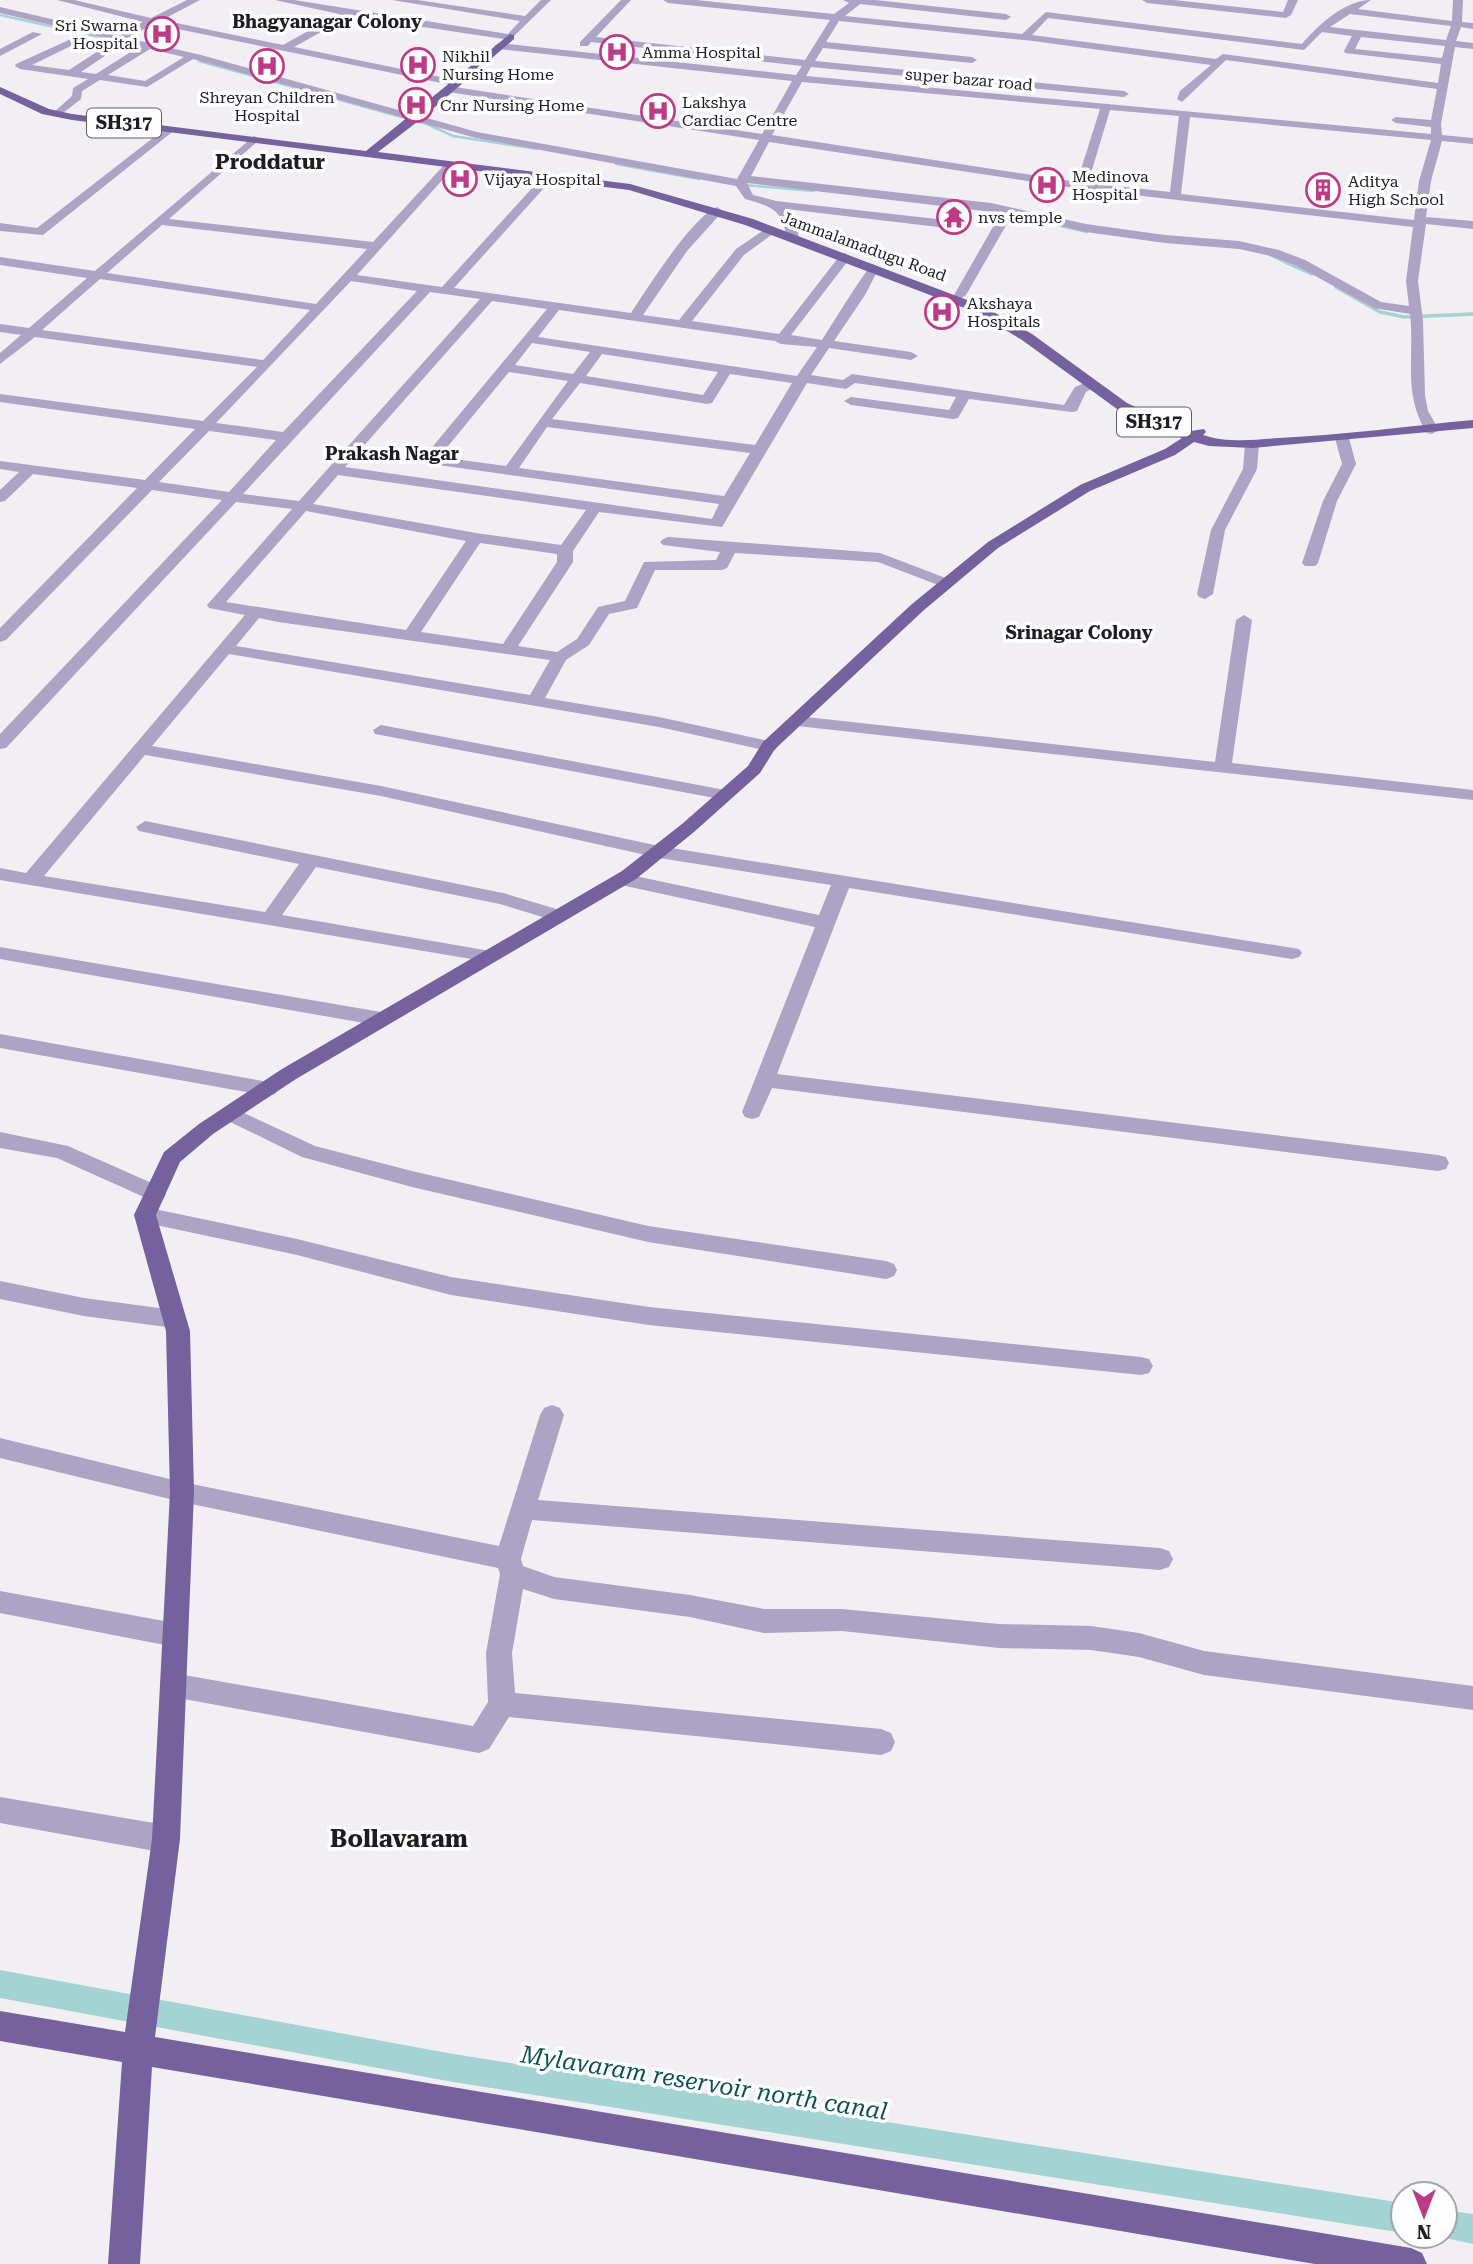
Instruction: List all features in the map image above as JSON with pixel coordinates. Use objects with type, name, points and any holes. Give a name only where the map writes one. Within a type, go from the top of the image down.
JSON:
[{"type":"main road","points":[[370,153],[417,117],[510,37]]},
{"type":"main road","name":"SH317","points":[[0,90],[22,102],[58,114],[168,131]]},
{"type":"main road","name":"SH317","points":[[0,95],[37,115],[448,167]]},
{"type":"main road","name":"Jammalamadugu Road","points":[[251,141],[370,153],[448,167],[630,187],[793,239],[943,293],[979,309],[1027,337],[1122,406],[1209,442],[1252,444],[1316,437],[1342,438],[1429,426],[1473,425]]},
{"type":"main road","name":"SH317","points":[[767,232],[843,259]]},
{"type":"main road","points":[[876,270],[960,295],[998,311],[1030,330],[1130,403],[1195,434],[1316,437],[1429,426],[1473,418]]},
{"type":"main road","points":[[124,2264],[138,2051],[166,1839],[182,1492],[178,1331],[145,1215],[172,1157],[206,1129],[381,1019],[621,879],[659,852],[754,769],[769,746],[946,583],[993,545],[1047,509],[1085,488],[1170,452],[1195,434]]},
{"type":"main road","points":[[0,2026],[1411,2264]]},
{"type":"street","points":[[62,0],[452,86],[767,137],[1081,186],[1420,222],[1473,225]]},
{"type":"street","points":[[71,74],[151,21],[195,0]]},
{"type":"street","points":[[280,0],[510,37],[544,2]]},
{"type":"street","points":[[397,0],[527,19]]},
{"type":"street","points":[[574,55],[626,0]]},
{"type":"street","points":[[668,0],[1024,37],[1219,63]]},
{"type":"street","points":[[742,181],[836,18],[855,0],[1006,17]]},
{"type":"street","points":[[1147,0],[1235,4],[1292,16],[1293,0]]},
{"type":"street","points":[[1046,15],[1304,47],[1326,22],[1366,0]]},
{"type":"street","points":[[1429,426],[1421,411],[1418,395],[1416,315],[1412,281],[1425,181],[1437,139],[1436,124],[1458,0]]},
{"type":"street","points":[[531,2],[544,2]]},
{"type":"street","points":[[1024,37],[1056,7]]},
{"type":"street","points":[[0,10],[149,46],[476,135],[742,181],[991,206],[1086,228],[1165,239],[1239,245],[1275,253],[1312,269],[1378,306],[1416,315]]},
{"type":"street","points":[[1348,11],[1454,29],[1473,46]]},
{"type":"street","points":[[284,48],[349,13]]},
{"type":"street","points":[[1326,22],[1454,29]]},
{"type":"street","points":[[1326,22],[1358,33],[1473,26]]},
{"type":"street","points":[[1358,33],[1349,51],[1447,62]]},
{"type":"street","points":[[0,56],[37,34]]},
{"type":"street","points":[[589,39],[809,64],[1130,94]]},
{"type":"street","points":[[71,42],[20,66],[147,84],[188,59]]},
{"type":"street","points":[[821,45],[972,60]]},
{"type":"street","points":[[58,114],[77,97],[77,90],[149,46]]},
{"type":"street","name":"super bazar road","points":[[499,46],[800,79],[1473,141]]},
{"type":"street","points":[[0,56],[27,62]]},
{"type":"street","points":[[1182,99],[1184,93],[1223,57],[1444,87]]},
{"type":"street","points":[[1169,98],[1195,100]]},
{"type":"street","points":[[1081,186],[1106,107]]},
{"type":"street","points":[[1175,197],[1185,113]]},
{"type":"street","points":[[1381,118],[1436,124]]},
{"type":"street","points":[[0,227],[39,232],[168,131]]},
{"type":"street","points":[[0,360],[251,141]]},
{"type":"street","points":[[0,637],[320,308],[448,167]]},
{"type":"street","points":[[446,290],[546,179]]},
{"type":"street","points":[[742,181],[749,197],[775,204],[955,225]]},
{"type":"street","points":[[775,204],[790,221],[793,239]]},
{"type":"street","points":[[960,295],[1008,211]]},
{"type":"street","points":[[634,318],[663,276],[714,214]]},
{"type":"street","points":[[158,221],[375,246]]},
{"type":"street","points":[[682,325],[740,252],[767,232]]},
{"type":"street","points":[[781,340],[843,259]]},
{"type":"street","points":[[0,261],[320,308]]},
{"type":"street","points":[[707,546],[728,501],[802,379],[876,270]]},
{"type":"street","points":[[347,277],[781,340],[911,356]]},
{"type":"street","points":[[0,744],[427,288]]},
{"type":"street","points":[[489,297],[215,605],[559,657]]},
{"type":"street","points":[[555,307],[429,460],[728,501]]},
{"type":"street","points":[[0,328],[265,364]]},
{"type":"street","points":[[528,339],[726,370],[846,385],[852,378],[1070,408],[1080,390],[1092,384]]},
{"type":"street","points":[[509,472],[598,350]]},
{"type":"street","points":[[505,367],[707,400],[726,370]]},
{"type":"street","points":[[851,401],[953,415],[965,394]]},
{"type":"street","points":[[0,398],[286,437]]},
{"type":"street","points":[[543,422],[761,450]]},
{"type":"street","points":[[1310,563],[1330,501],[1349,464],[1342,438]]},
{"type":"street","points":[[1205,594],[1218,530],[1250,469],[1252,444]]},
{"type":"street","points":[[0,465],[301,506],[476,538],[565,550]]},
{"type":"street","points":[[0,498],[30,469]]},
{"type":"street","points":[[333,470],[718,524]]},
{"type":"street","points":[[508,649],[565,562],[565,550],[577,537],[594,508]]},
{"type":"street","points":[[412,634],[476,538]]},
{"type":"street","points":[[668,542],[880,558],[946,583]]},
{"type":"street","points":[[535,701],[559,657],[583,642],[604,610],[631,605],[649,565],[722,565],[729,548]]},
{"type":"street","points":[[31,879],[256,613]]},
{"type":"street","points":[[1223,767],[1244,620]]},
{"type":"street","points":[[225,649],[659,722],[769,746]]},
{"type":"street","points":[[797,720],[1473,794]]},
{"type":"street","points":[[381,730],[725,794]]},
{"type":"street","points":[[139,749],[381,791],[659,852],[1292,953]]},
{"type":"street","points":[[145,827],[503,899],[556,915]]},
{"type":"street","points":[[271,919],[312,859]]},
{"type":"street","points":[[0,874],[489,956]]},
{"type":"street","points":[[621,879],[826,923]]},
{"type":"street","points":[[752,1112],[842,881]]},
{"type":"street","points":[[0,953],[381,1019]]},
{"type":"street","points":[[0,1041],[268,1089]]},
{"type":"street","points":[[764,1080],[1438,1163]]},
{"type":"street","points":[[231,1114],[309,1152],[425,1182],[648,1234],[886,1270]]},
{"type":"street","points":[[0,1140],[61,1151],[155,1194]]},
{"type":"street","points":[[145,1215],[297,1247],[452,1286],[636,1314],[1141,1366]]},
{"type":"street","points":[[0,1290],[84,1307],[174,1319]]},
{"type":"street","points":[[173,1685],[479,1740],[502,1704],[499,1653],[510,1567],[523,1509],[552,1415]]},
{"type":"street","points":[[0,1448],[510,1567],[554,1588],[690,1606],[764,1621],[842,1620],[999,1636],[1090,1638],[1139,1645],[1204,1663],[1473,1698]]},
{"type":"street","points":[[523,1509],[1160,1559]]},
{"type":"street","points":[[0,1602],[175,1635]]},
{"type":"street","points":[[502,1704],[881,1742]]},
{"type":"street","points":[[0,1810],[166,1839]]},
{"type":"waterway","points":[[0,15],[122,42]]},
{"type":"waterway","points":[[199,61],[427,124],[453,136],[538,149]]},
{"type":"waterway","points":[[616,164],[699,179]]},
{"type":"waterway","points":[[744,185],[814,191]]},
{"type":"waterway","points":[[1022,217],[1087,232]]},
{"type":"waterway","points":[[1270,255],[1289,264]]},
{"type":"waterway","points":[[1285,262],[1312,274]]},
{"type":"waterway","points":[[1336,287],[1380,312],[1404,317],[1473,314]]},
{"type":"waterway","name":"Mylavaram reservoir north canal","points":[[0,1984],[453,2068],[1389,2216]]},
{"type":"waterway","name":"Mylavaram reservoir north canal","points":[[1459,2227],[1473,2229]]},
{"type":"place","name":"Sri Swarna Hospital","points":[[162,34]]},
{"type":"place","name":"Amma Hospital","points":[[617,52]]},
{"type":"place","name":"Nikhil Nursing Home","points":[[418,65]]},
{"type":"place","name":"Shreyan Children Hospital","points":[[267,66]]},
{"type":"place","name":"Cnr Nursing Home","points":[[416,105]]},
{"type":"place","name":"Lakshya Cardiac Centre","points":[[658,111]]},
{"type":"place","name":"Vijaya Hospital","points":[[460,179]]},
{"type":"place","name":"Medinova Hospital","points":[[1047,185]]},
{"type":"place","name":"Aditya High School","points":[[1323,190]]},
{"type":"place","name":"nvs temple","points":[[954,217]]},
{"type":"place","name":"Akshaya Hospitals","points":[[942,312]]},
{"type":"district","name":"Bhagyanagar Colony","points":[[327,22]]},
{"type":"district","name":"Proddatur","points":[[270,162]]},
{"type":"district","name":"Prakash Nagar","points":[[392,454]]},
{"type":"district","name":"Srinagar Colony","points":[[1079,633]]},
{"type":"district","name":"Bollavaram","points":[[399,1839]]}]
